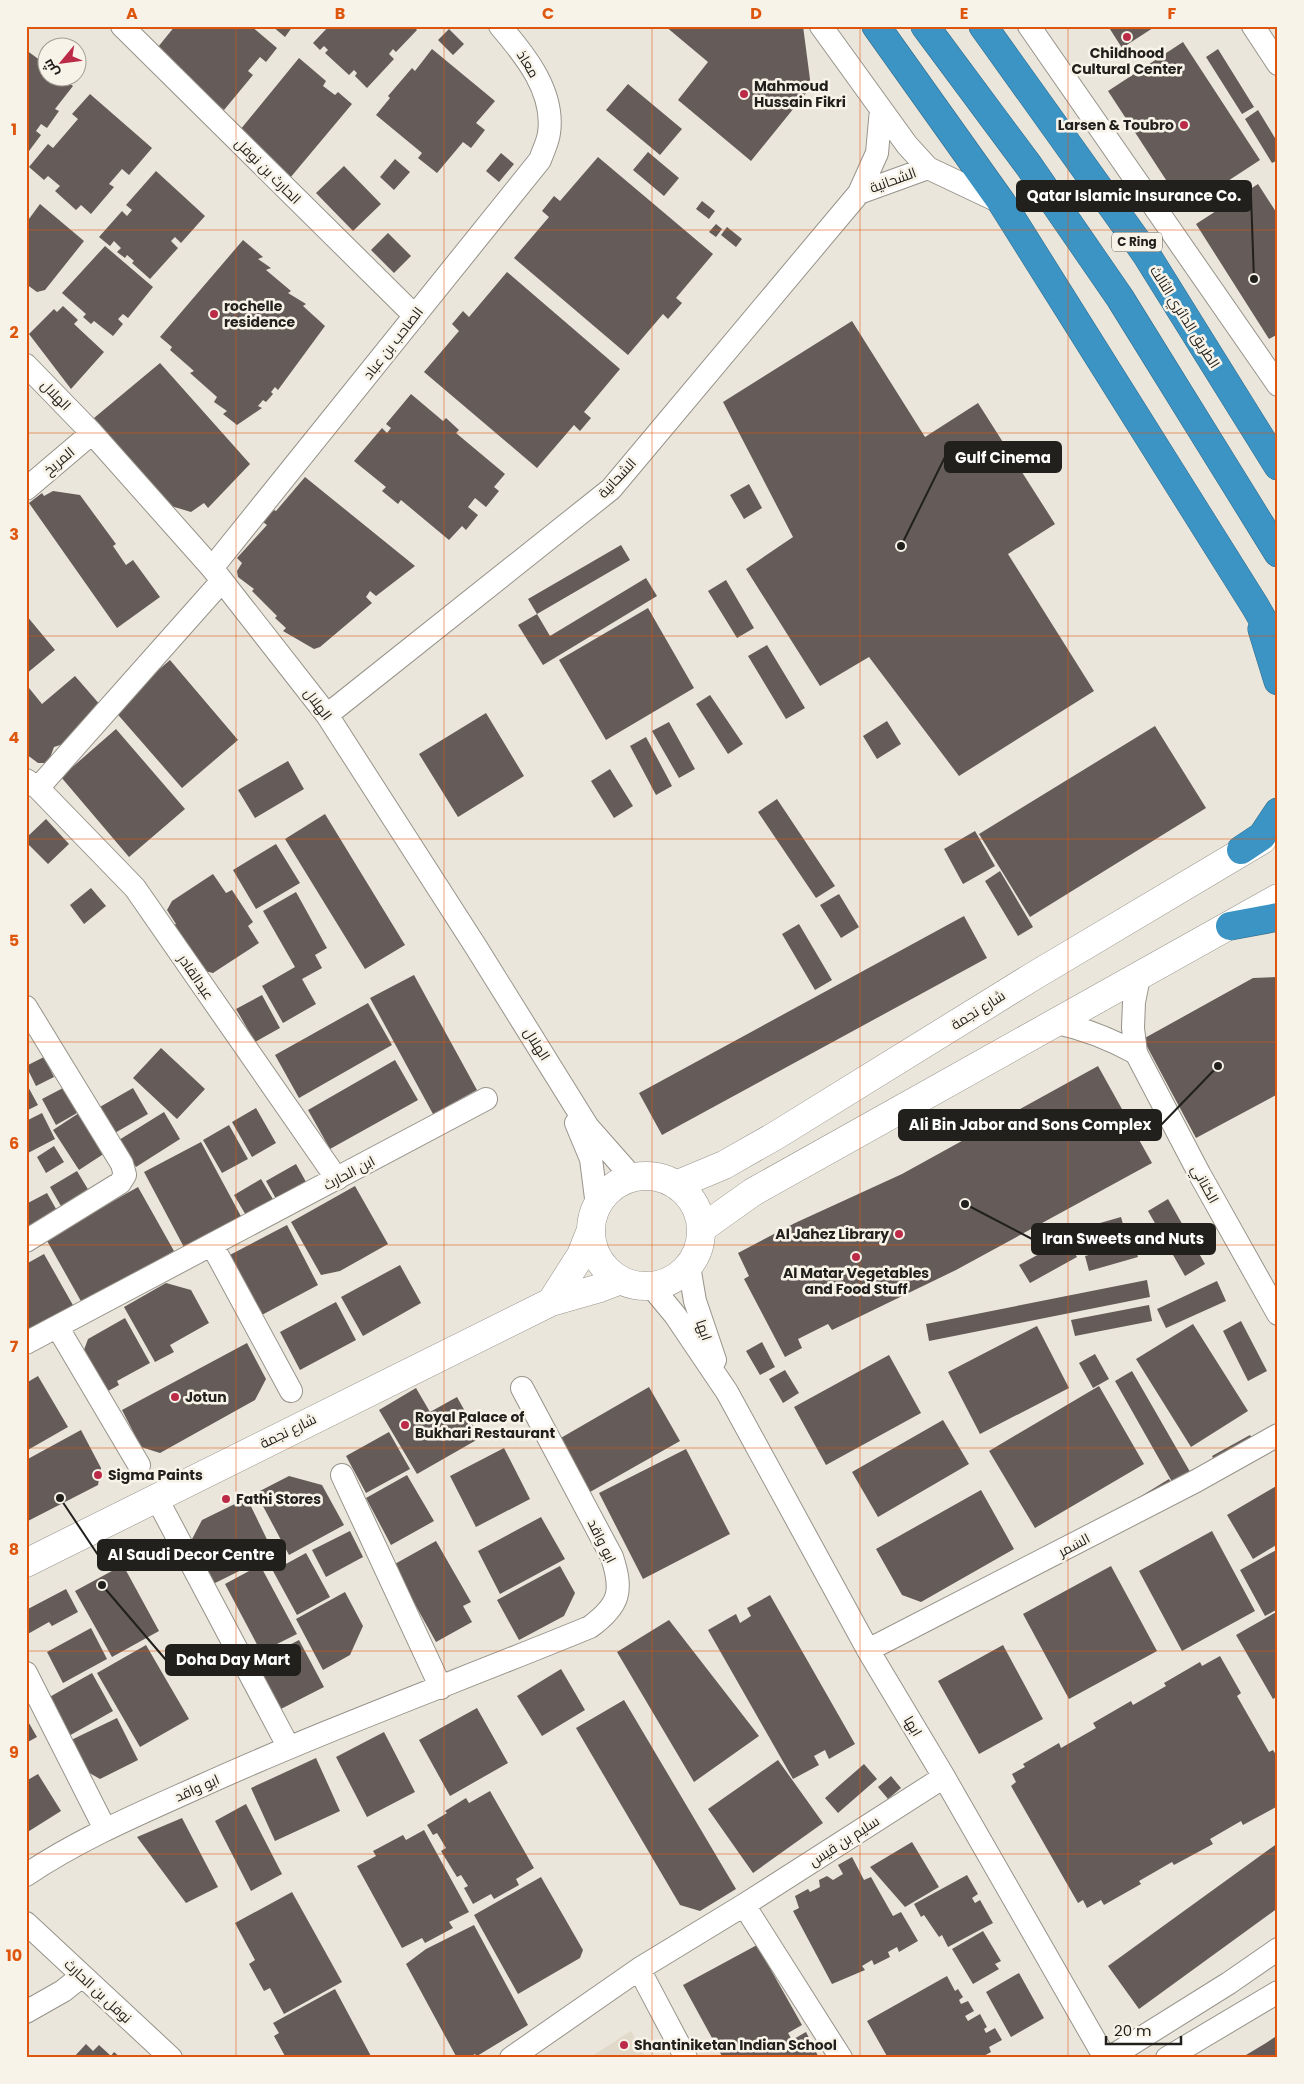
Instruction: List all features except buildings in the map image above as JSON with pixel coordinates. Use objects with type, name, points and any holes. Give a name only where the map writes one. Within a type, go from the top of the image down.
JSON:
[{"type":"highway","points":[[876,26],[1002,203],[1255,606],[1278,646]]},
{"type":"highway","points":[[925,26],[1029,166],[1120,298],[1278,553]]},
{"type":"highway","name":"الطريق الدائري الثالث","points":[[983,26],[1146,254],[1278,466]]},
{"type":"highway","points":[[1255,606],[1278,681]]},
{"type":"highway","points":[[1241,850],[1262,836],[1278,812]]},
{"type":"highway","points":[[1230,926],[1278,917]]},
{"type":"main road","name":"شارع نجمة","points":[[676,1185],[724,1165],[775,1136],[1241,850],[1278,832]]},
{"type":"main road","points":[[701,1229],[754,1192],[1278,898]]},
{"type":"main road","points":[[551,1302],[580,1255],[594,1218],[612,1188],[634,1178],[655,1177],[676,1185],[694,1204],[701,1229],[698,1249],[689,1266],[678,1276],[665,1283],[651,1286],[635,1285],[620,1280],[608,1271],[599,1259],[593,1245],[594,1218]]},
{"type":"main road","name":"شارع نجمة","points":[[26,1563],[551,1302],[600,1288],[620,1280]]},
{"type":"street","name":"الحارث بن نوفل","points":[[122,26],[415,316]]},
{"type":"street","name":"معاذ","points":[[500,26],[520,50],[538,79],[550,107]]},
{"type":"street","points":[[821,26],[907,145],[928,168],[1002,203]]},
{"type":"street","points":[[1029,26],[1278,384]]},
{"type":"street","points":[[1253,26],[1278,64]]},
{"type":"street","name":"الصاحب بن عباد","points":[[216,575],[415,316],[540,160],[549,134],[550,107]]},
{"type":"street","name":"الشحانية","points":[[327,714],[611,489],[859,193],[877,153],[881,109]]},
{"type":"street","name":"الشحانية","points":[[859,193],[928,168]]},
{"type":"street","name":"الهلال","points":[[26,365],[92,433],[216,575],[327,714],[588,1127],[634,1178]]},
{"type":"street","name":"المريخ","points":[[26,489],[92,433]]},
{"type":"street","name":"عبدالقادر","points":[[216,575],[32,784],[135,888],[336,1180]]},
{"type":"street","name":"الكناني","points":[[1139,977],[1134,1002],[1133,1028],[1136,1054],[1200,1175],[1278,1314]]},
{"type":"street","points":[[26,1007],[122,1164],[124,1175],[120,1183],[27,1239]]},
{"type":"street","points":[[1057,1023],[1085,1029],[1111,1039],[1136,1054]]},
{"type":"street","name":"الهلال","points":[[559,1081],[590,1159],[594,1218]]},
{"type":"street","name":"ابن الحارث","points":[[26,1343],[58,1328],[486,1099]]},
{"type":"street","points":[[212,1245],[291,1391]]},
{"type":"street","name":"ابها","points":[[689,1266],[695,1301],[726,1392]]},
{"type":"street","name":"ابها","points":[[651,1286],[675,1315],[726,1392],[868,1650],[944,1777],[1105,2058]]},
{"type":"street","points":[[58,1328],[139,1465]]},
{"type":"street","name":"ابو واقد","points":[[26,1875],[50,1859],[105,1829],[288,1746],[441,1688],[590,1627],[608,1614],[616,1598],[619,1580],[612,1557],[522,1388]]},
{"type":"street","name":"السَمر","points":[[868,1650],[1145,1508],[1278,1434]]},
{"type":"street","points":[[342,1475],[441,1688]]},
{"type":"street","points":[[156,1497],[288,1746]]},
{"type":"street","points":[[26,1673],[105,1829]]},
{"type":"street","name":"سليم بن قيس","points":[[511,2058],[639,1969],[744,1905],[944,1777]]},
{"type":"street","points":[[744,1905],[841,2058]]},
{"type":"street","name":"نوفل بن الحارث","points":[[26,1923],[171,2058]]},
{"type":"street","points":[[1109,2058],[1278,1949]]},
{"type":"street","points":[[639,1969],[686,2058]]},
{"type":"street","points":[[26,2012],[63,1991],[82,1976]]},
{"type":"street","points":[[1167,2058],[1278,1992]]},
{"type":"street","points":[[1186,2010],[1203,2036]]},
{"type":"shaded area","name":"Shantiniketan Indian School","points":[[631,2031],[646,2058],[589,2058]]},
{"type":"place","name":"Childhood Cultural Center","points":[[1127,37]]},
{"type":"place","name":"Mahmoud Hussain Fikri","points":[[744,94]]},
{"type":"place","name":"Larsen & Toubro","points":[[1184,125]]},
{"type":"place","name":"Qatar Islamic Insurance Co.","points":[[1254,279]]},
{"type":"place","name":"rochelle residence","points":[[214,314]]},
{"type":"place","name":"Gulf Cinema","points":[[901,546]]},
{"type":"place","name":"Ali Bin Jabor and Sons Complex","points":[[1218,1066]]},
{"type":"place","name":"Iran Sweets and Nuts","points":[[965,1204]]},
{"type":"place","name":"Al Jahez Library","points":[[899,1234]]},
{"type":"place","name":"Al Matar Vegetables and Food Stuff","points":[[856,1257]]},
{"type":"place","name":"Jotun","points":[[175,1397]]},
{"type":"place","name":"Royal Palace of Bukhari Restaurant","points":[[405,1425]]},
{"type":"place","name":"Sigma Paints","points":[[98,1475]]},
{"type":"place","name":"Al Saudi Decor Centre","points":[[60,1498]]},
{"type":"place","name":"Fathi Stores","points":[[226,1499]]},
{"type":"place","name":"Doha Day Mart","points":[[102,1585]]},
{"type":"place","name":"Shantiniketan Indian School","points":[[624,2045]]}]
